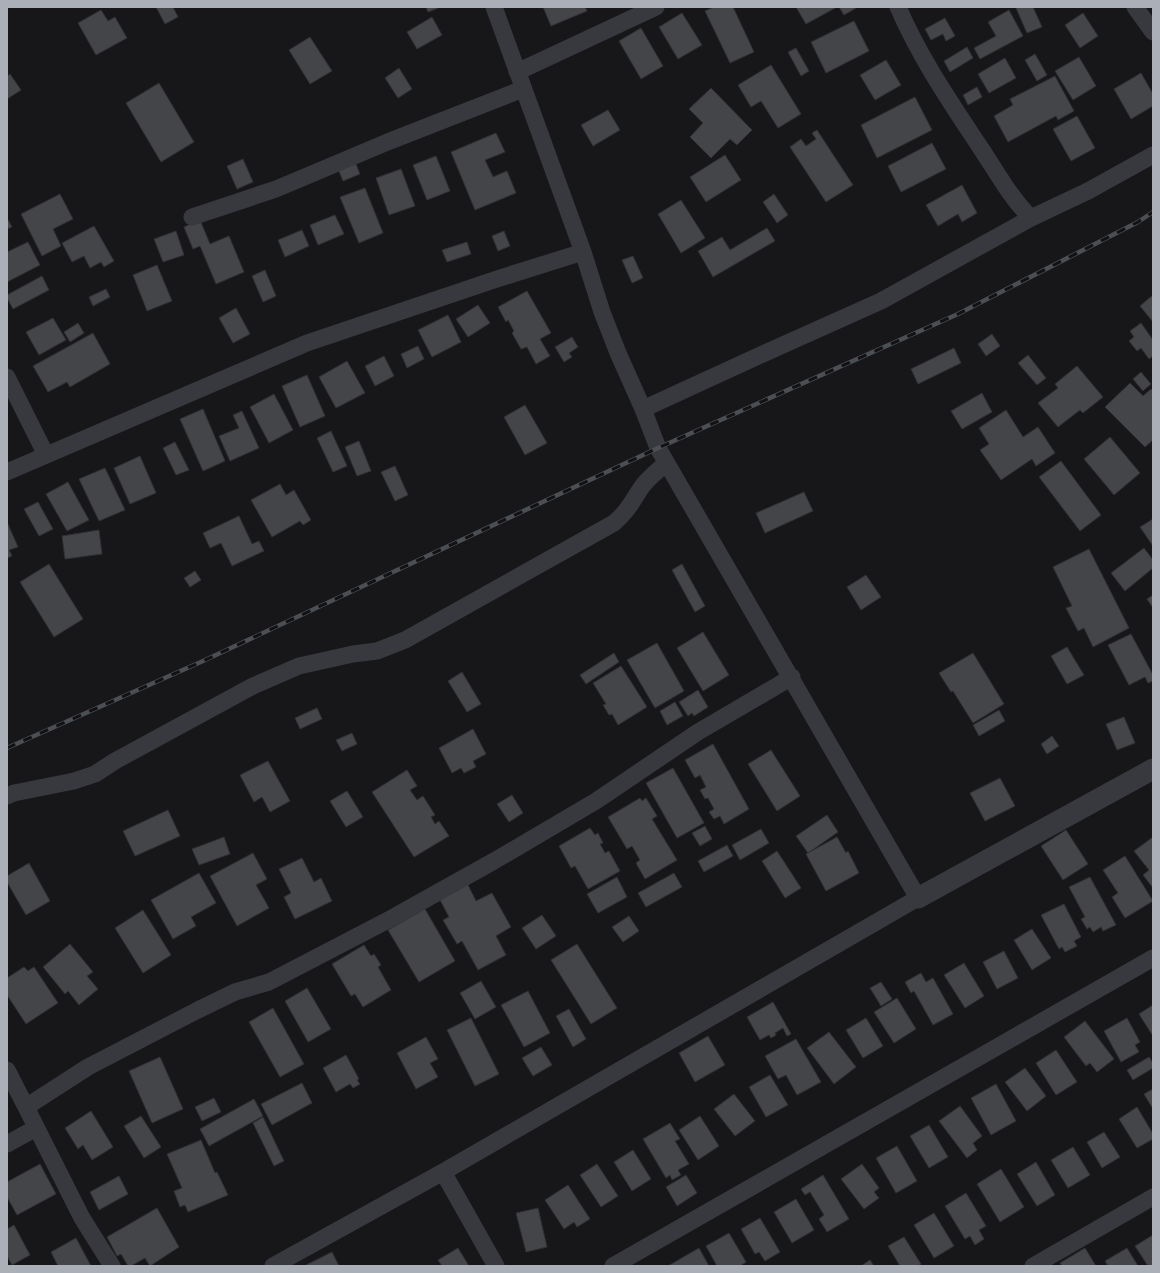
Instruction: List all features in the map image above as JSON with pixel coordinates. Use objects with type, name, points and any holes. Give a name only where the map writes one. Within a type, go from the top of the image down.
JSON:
[{"type":"street","points":[[494,7],[583,252],[608,326],[658,448],[792,677],[918,898]]},
{"type":"street","points":[[517,72],[656,7]]},
{"type":"street","points":[[898,7],[905,23],[942,89],[1005,186],[1018,204],[1031,218]]},
{"type":"street","points":[[1135,7],[1153,32]]},
{"type":"street","points":[[192,217],[276,189],[390,141],[523,89]]},
{"type":"street","points":[[643,409],[881,301],[1031,218],[1088,191],[1153,155]]},
{"type":"street","points":[[7,472],[307,343],[500,278],[583,252]]},
{"type":"street","points":[[7,377],[46,455]]},
{"type":"street","points":[[7,796],[14,793],[74,781],[95,774],[115,761],[253,686],[299,666],[352,654],[377,651],[405,640],[495,591],[614,523],[627,511],[649,478],[666,463]]},
{"type":"street","points":[[26,1107],[88,1067],[235,992],[269,982],[392,918],[494,861],[596,801],[698,732],[792,677]]},
{"type":"street","points":[[273,1266],[443,1172],[918,898],[1153,769]]},
{"type":"street","points":[[613,1266],[1153,958]]},
{"type":"street","points":[[7,1070],[82,1218],[112,1266]]},
{"type":"street","points":[[7,1144],[36,1128]]},
{"type":"street","points":[[443,1172],[496,1266]]},
{"type":"street","points":[[1033,1266],[1153,1197]]},
{"type":"building","points":[[156,7],[173,7],[178,17],[165,24]]},
{"type":"building","points":[[426,7],[441,7],[428,12]]},
{"type":"building","points":[[543,7],[585,7],[587,11],[551,26]]},
{"type":"building","points":[[714,7],[733,7],[754,52],[730,63],[705,11]]},
{"type":"building","points":[[796,7],[837,7],[806,24]]},
{"type":"building","points":[[839,7],[858,7],[844,15]]},
{"type":"building","points":[[1033,7],[1042,27],[1027,33],[1016,8]]},
{"type":"building","points":[[101,10],[108,21],[115,17],[127,38],[96,55],[78,23]]},
{"type":"building","points":[[1009,10],[1023,36],[980,59],[974,48],[996,36],[988,22]]},
{"type":"building","points":[[682,13],[702,45],[678,59],[659,27]]},
{"type":"building","points":[[1083,13],[1098,36],[1080,48],[1065,25]]},
{"type":"building","points":[[432,17],[442,35],[417,49],[407,32]]},
{"type":"building","points":[[945,18],[955,36],[946,41],[943,34],[931,40],[925,29]]},
{"type":"building","points":[[854,21],[869,51],[826,73],[811,42]]},
{"type":"building","points":[[641,28],[663,66],[641,79],[619,41]]},
{"type":"building","points":[[310,37],[332,71],[310,84],[289,50]]},
{"type":"building","points":[[967,47],[973,58],[950,72],[944,61]]},
{"type":"building","points":[[796,48],[809,71],[801,76],[788,52]]},
{"type":"building","points":[[1035,54],[1047,75],[1037,81],[1025,60]]},
{"type":"building","points":[[1079,57],[1096,86],[1073,100],[1055,71]]},
{"type":"building","points":[[1005,58],[1016,78],[989,93],[978,74]]},
{"type":"building","points":[[886,60],[901,85],[875,100],[860,75]]},
{"type":"building","points":[[771,65],[801,114],[778,128],[761,101],[751,107],[738,85]]},
{"type":"building","points":[[399,68],[412,89],[398,98],[385,78]]},
{"type":"building","points":[[1141,73],[1153,94],[1153,106],[1131,119],[1114,89]]},
{"type":"building","points":[[10,74],[21,90],[7,99],[7,76]]},
{"type":"building","points":[[1055,76],[1074,111],[1058,120],[1056,116],[1008,142],[994,116],[1013,105],[1010,99]]},
{"type":"building","points":[[159,83],[194,142],[161,162],[126,103]]},
{"type":"building","points":[[977,87],[982,97],[968,105],[963,95]]},
{"type":"building","points":[[711,88],[752,130],[737,145],[730,139],[711,158],[690,137],[703,123],[689,109]]},
{"type":"building","points":[[915,97],[932,130],[877,158],[861,125]]},
{"type":"building","points":[[608,110],[620,130],[593,146],[581,125]]},
{"type":"building","points":[[1077,116],[1095,148],[1071,161],[1053,129]]},
{"type":"building","points":[[817,130],[853,185],[826,202],[790,147],[801,139],[806,146],[816,139],[812,133]]},
{"type":"building","points":[[496,133],[505,152],[485,160],[493,177],[507,171],[516,193],[475,210],[451,152]]},
{"type":"building","points":[[932,143],[946,169],[901,192],[888,166]]},
{"type":"building","points":[[725,155],[741,180],[706,202],[690,177]]},
{"type":"building","points":[[436,156],[450,191],[427,200],[413,165]]},
{"type":"building","points":[[243,159],[253,182],[237,189],[227,166]]},
{"type":"building","points":[[355,162],[360,174],[343,181],[338,169]]},
{"type":"building","points":[[401,169],[415,206],[389,215],[376,178]]},
{"type":"building","points":[[962,185],[977,213],[962,222],[958,214],[938,226],[926,205]]},
{"type":"building","points":[[365,188],[383,233],[359,243],[340,197]]},
{"type":"building","points":[[60,194],[73,219],[53,229],[61,246],[42,256],[21,214]]},
{"type":"building","points":[[774,194],[788,215],[777,223],[763,202]]},
{"type":"building","points":[[681,200],[705,238],[681,253],[658,214]]},
{"type":"building","points":[[335,215],[344,234],[318,245],[310,225]]},
{"type":"building","points":[[7,218],[12,227],[7,229]]},
{"type":"building","points":[[200,220],[210,244],[229,236],[244,272],[216,284],[200,246],[193,249],[184,227]]},
{"type":"building","points":[[94,226],[114,261],[104,267],[101,262],[90,268],[84,256],[72,262],[62,243]]},
{"type":"building","points":[[767,228],[775,241],[713,277],[698,251],[722,237],[730,250]]},
{"type":"building","points":[[302,230],[309,246],[285,257],[278,240]]},
{"type":"building","points":[[176,231],[184,255],[163,262],[154,239]]},
{"type":"building","points":[[504,231],[510,246],[498,251],[492,236]]},
{"type":"building","points":[[28,242],[40,265],[7,282],[7,252]]},
{"type":"building","points":[[467,242],[471,254],[447,262],[442,250]]},
{"type":"building","points":[[633,256],[643,278],[632,283],[622,260]]},
{"type":"building","points":[[157,265],[172,301],[147,311],[133,275]]},
{"type":"building","points":[[265,270],[276,296],[263,302],[252,276]]},
{"type":"building","points":[[42,276],[49,290],[13,309],[7,295]]},
{"type":"building","points":[[106,289],[110,297],[93,306],[89,297]]},
{"type":"building","points":[[527,291],[551,333],[540,339],[550,356],[536,364],[527,347],[521,349],[512,333],[514,331],[508,320],[506,322],[498,307]]},
{"type":"building","points":[[1153,295],[1153,322],[1140,306]]},
{"type":"building","points":[[478,305],[490,323],[468,337],[456,319]]},
{"type":"building","points":[[236,308],[250,334],[233,343],[219,318]]},
{"type":"building","points":[[448,315],[461,342],[432,357],[418,330]]},
{"type":"building","points":[[53,318],[66,340],[39,355],[26,332]]},
{"type":"building","points":[[78,323],[84,333],[70,342],[64,332]]},
{"type":"building","points":[[1141,323],[1153,340],[1153,356],[1149,359],[1141,348],[1137,351],[1129,341],[1134,337],[1130,331]]},
{"type":"building","points":[[93,333],[110,364],[70,387],[67,382],[48,392],[33,366]]},
{"type":"building","points":[[992,334],[1000,346],[986,356],[978,344]]},
{"type":"building","points":[[572,337],[578,347],[569,353],[572,357],[564,362],[555,347]]},
{"type":"building","points":[[418,346],[424,359],[407,368],[401,354]]},
{"type":"building","points":[[954,348],[961,363],[918,384],[911,369]]},
{"type":"building","points":[[1028,355],[1046,378],[1037,385],[1018,363]]},
{"type":"building","points":[[384,356],[394,376],[375,386],[365,366]]},
{"type":"building","points":[[347,361],[365,393],[336,408],[319,377]]},
{"type":"building","points":[[1077,366],[1103,397],[1083,413],[1080,410],[1058,427],[1038,403],[1058,388],[1055,384]]},
{"type":"building","points":[[1141,372],[1151,384],[1143,391],[1133,379]]},
{"type":"building","points":[[307,375],[325,416],[300,427],[282,386]]},
{"type":"building","points":[[1130,383],[1143,396],[1151,389],[1153,391],[1153,440],[1145,447],[1105,407]]},
{"type":"building","points":[[982,393],[992,412],[962,429],[951,411]]},
{"type":"building","points":[[274,394],[293,430],[269,443],[250,407]]},
{"type":"building","points":[[525,405],[547,443],[525,455],[504,417]]},
{"type":"building","points":[[203,409],[225,461],[203,471],[180,419]]},
{"type":"building","points":[[1006,410],[1023,437],[1038,427],[1055,453],[1036,466],[1032,459],[1001,480],[980,450],[989,444],[979,428]]},
{"type":"building","points":[[242,411],[259,448],[230,461],[219,436],[239,428],[233,415]]},
{"type":"building","points":[[331,431],[347,466],[333,472],[317,438]]},
{"type":"building","points":[[1110,437],[1140,473],[1114,495],[1084,459]]},
{"type":"building","points":[[359,441],[371,471],[357,476],[345,447]]},
{"type":"building","points":[[175,442],[189,470],[176,475],[163,448]]},
{"type":"building","points":[[140,456],[156,493],[130,504],[114,468]]},
{"type":"building","points":[[1061,461],[1101,515],[1080,531],[1039,477]]},
{"type":"building","points":[[395,466],[408,495],[395,501],[381,472]]},
{"type":"building","points":[[105,468],[125,510],[99,521],[79,479]]},
{"type":"building","points":[[68,482],[89,520],[67,531],[46,494]]},
{"type":"building","points":[[280,484],[286,495],[294,490],[311,520],[303,525],[300,521],[272,537],[251,500]]},
{"type":"building","points":[[804,492],[813,511],[765,533],[756,513]]},
{"type":"building","points":[[38,502],[53,529],[39,536],[24,509]]},
{"type":"building","points":[[239,516],[252,544],[259,541],[264,551],[232,566],[221,543],[210,548],[203,533]]},
{"type":"building","points":[[1153,519],[1153,546],[1140,527]]},
{"type":"building","points":[[7,522],[18,547],[9,550],[12,556],[7,558]]},
{"type":"building","points":[[99,530],[102,554],[65,559],[62,536]]},
{"type":"building","points":[[1144,548],[1153,560],[1153,568],[1125,591],[1111,573]]},
{"type":"building","points":[[1089,549],[1129,628],[1093,647],[1084,628],[1078,631],[1066,608],[1072,606],[1053,567]]},
{"type":"building","points":[[49,564],[83,619],[54,637],[20,582]]},
{"type":"building","points":[[682,564],[705,606],[695,612],[672,570]]},
{"type":"building","points":[[195,571],[201,580],[190,587],[184,578]]},
{"type":"building","points":[[866,575],[881,597],[861,610],[847,587]]},
{"type":"building","points":[[1153,595],[1153,608],[1147,599]]},
{"type":"building","points":[[703,632],[729,675],[703,691],[677,648]]},
{"type":"building","points":[[1131,634],[1153,675],[1153,681],[1148,683],[1145,677],[1129,685],[1108,645]]},
{"type":"building","points":[[657,643],[684,691],[655,708],[627,660]]},
{"type":"building","points":[[1067,647],[1084,675],[1067,684],[1051,656]]},
{"type":"building","points":[[614,653],[619,662],[586,684],[580,675]]},
{"type":"building","points":[[973,653],[1004,704],[973,723],[953,691],[951,692],[939,673]]},
{"type":"building","points":[[621,666],[647,707],[618,725],[612,714],[609,715],[603,705],[606,704],[593,683]]},
{"type":"building","points":[[462,672],[481,704],[467,712],[448,681]]},
{"type":"building","points":[[698,690],[708,707],[694,716],[692,713],[688,716],[679,702]]},
{"type":"building","points":[[675,702],[683,716],[667,725],[660,711]]},
{"type":"building","points":[[317,708],[322,719],[300,729],[295,718]]},
{"type":"building","points":[[999,710],[1005,721],[979,736],[973,725]]},
{"type":"building","points":[[1124,717],[1135,743],[1117,750],[1106,724]]},
{"type":"building","points":[[473,729],[486,754],[473,761],[476,767],[464,773],[461,768],[452,773],[439,748]]},
{"type":"building","points":[[352,733],[357,744],[342,751],[336,740]]},
{"type":"building","points":[[1052,736],[1059,746],[1047,754],[1041,744]]},
{"type":"building","points":[[713,744],[749,809],[724,824],[720,816],[714,819],[709,812],[714,809],[708,798],[705,799],[700,790],[706,787],[700,775],[695,778],[685,760]]},
{"type":"building","points":[[771,750],[800,796],[777,811],[748,764]]},
{"type":"building","points":[[268,761],[290,801],[270,812],[262,797],[254,802],[240,775]]},
{"type":"building","points":[[673,768],[704,823],[677,838],[646,783]]},
{"type":"building","points":[[407,770],[417,786],[410,790],[417,800],[423,796],[435,815],[431,817],[435,824],[439,821],[449,836],[414,857],[372,792]]},
{"type":"building","points":[[1000,778],[1015,806],[985,821],[970,793]]},
{"type":"building","points":[[347,791],[363,817],[346,827],[330,801]]},
{"type":"building","points":[[512,795],[523,813],[509,822],[497,804]]},
{"type":"building","points":[[640,798],[642,801],[646,798],[657,816],[652,819],[677,860],[645,879],[636,863],[640,860],[632,846],[627,849],[608,817]]},
{"type":"building","points":[[168,810],[180,836],[135,856],[123,831]]},
{"type":"building","points":[[827,815],[838,832],[808,853],[796,836]]},
{"type":"building","points":[[705,826],[712,839],[700,846],[692,833]]},
{"type":"building","points":[[590,828],[595,835],[598,833],[603,843],[600,844],[605,853],[609,851],[620,871],[588,889],[575,866],[571,868],[559,846]]},
{"type":"building","points":[[761,829],[769,843],[740,860],[732,845]]},
{"type":"building","points":[[1066,830],[1088,864],[1063,880],[1041,846]]},
{"type":"building","points":[[224,837],[230,854],[199,865],[192,849]]},
{"type":"building","points":[[837,837],[846,853],[848,851],[859,873],[826,891],[806,854]]},
{"type":"building","points":[[1153,837],[1153,888],[1143,875],[1149,870],[1134,851]]},
{"type":"building","points":[[727,845],[733,856],[704,872],[698,861]]},
{"type":"building","points":[[777,851],[801,888],[785,898],[762,861]]},
{"type":"building","points":[[253,853],[267,879],[256,885],[269,908],[237,926],[210,876]]},
{"type":"building","points":[[1125,856],[1153,901],[1125,918],[1112,897],[1118,893],[1103,870]]},
{"type":"building","points":[[302,858],[314,882],[321,878],[332,901],[295,919],[284,897],[291,893],[279,869]]},
{"type":"building","points":[[29,863],[50,901],[26,915],[7,882],[7,876]]},
{"type":"building","points":[[199,873],[216,903],[191,917],[196,926],[173,939],[151,900]]},
{"type":"building","points":[[674,873],[682,887],[646,907],[638,893]]},
{"type":"building","points":[[617,877],[627,897],[598,913],[587,894]]},
{"type":"building","points":[[1090,877],[1116,925],[1103,931],[1101,927],[1093,932],[1090,927],[1087,929],[1081,919],[1085,917],[1069,887]]},
{"type":"building","points":[[466,881],[476,901],[492,893],[511,927],[496,936],[506,955],[478,970],[462,941],[457,944],[443,920],[449,917],[438,896]]},
{"type":"building","points":[[1064,904],[1081,937],[1074,941],[1077,946],[1065,952],[1062,947],[1059,949],[1041,915]]},
{"type":"building","points":[[425,909],[455,961],[419,982],[388,930]]},
{"type":"building","points":[[143,910],[171,955],[143,973],[115,928]]},
{"type":"building","points":[[542,915],[556,936],[536,949],[522,928]]},
{"type":"building","points":[[629,916],[639,931],[623,942],[612,927]]},
{"type":"building","points":[[1032,929],[1051,958],[1032,970],[1014,940]]},
{"type":"building","points":[[70,944],[93,972],[87,976],[98,989],[79,1005],[68,991],[65,994],[43,967]]},
{"type":"building","points":[[577,944],[617,1008],[591,1024],[551,960]]},
{"type":"building","points":[[364,945],[371,956],[374,954],[381,965],[378,967],[391,990],[363,1007],[355,994],[351,996],[332,964]]},
{"type":"building","points":[[1004,951],[1018,978],[997,989],[983,962]]},
{"type":"building","points":[[964,963],[984,996],[965,1008],[944,975]]},
{"type":"building","points":[[24,967],[28,971],[34,967],[58,1003],[26,1024],[7,995],[7,978]]},
{"type":"building","points":[[921,973],[926,982],[933,978],[953,1014],[933,1025],[914,991],[911,993],[905,982]]},
{"type":"building","points":[[481,981],[496,1007],[475,1019],[460,993]]},
{"type":"building","points":[[881,982],[892,999],[881,1006],[870,988]]},
{"type":"building","points":[[307,988],[331,1029],[308,1042],[285,1001]]},
{"type":"building","points":[[528,991],[550,1033],[524,1047],[501,1005]]},
{"type":"building","points":[[897,998],[916,1029],[894,1043],[874,1012]]},
{"type":"building","points":[[773,1002],[791,1034],[787,1036],[783,1028],[775,1033],[776,1035],[771,1038],[769,1035],[760,1040],[747,1017]]},
{"type":"building","points":[[1153,1005],[1153,1036],[1139,1014]]},
{"type":"building","points":[[273,1008],[304,1064],[280,1077],[249,1022]]},
{"type":"building","points":[[569,1009],[586,1039],[573,1047],[556,1016]]},
{"type":"building","points":[[471,1018],[499,1074],[475,1086],[447,1030]]},
{"type":"building","points":[[866,1018],[883,1046],[863,1058],[846,1030]]},
{"type":"building","points":[[1127,1018],[1140,1042],[1135,1045],[1139,1052],[1121,1062],[1104,1031]]},
{"type":"building","points":[[1085,1021],[1114,1059],[1097,1072],[1090,1063],[1086,1066],[1064,1037]]},
{"type":"building","points":[[829,1032],[856,1067],[834,1084],[807,1048]]},
{"type":"building","points":[[708,1036],[725,1065],[695,1082],[679,1053]]},
{"type":"building","points":[[426,1037],[438,1059],[430,1063],[438,1077],[416,1089],[397,1053]]},
{"type":"building","points":[[796,1039],[821,1082],[797,1095],[786,1075],[778,1079],[765,1056]]},
{"type":"building","points":[[541,1047],[552,1065],[533,1076],[522,1058]]},
{"type":"building","points":[[1056,1050],[1077,1082],[1056,1095],[1036,1063]]},
{"type":"building","points":[[346,1055],[359,1079],[357,1080],[360,1084],[353,1088],[350,1084],[336,1092],[323,1068]]},
{"type":"building","points":[[160,1057],[183,1109],[152,1123],[129,1071]]},
{"type":"building","points":[[1149,1057],[1153,1063],[1153,1068],[1133,1080],[1127,1070]]},
{"type":"building","points":[[1025,1068],[1046,1096],[1027,1111],[1005,1082]]},
{"type":"building","points":[[770,1075],[788,1105],[766,1117],[749,1087]]},
{"type":"building","points":[[302,1083],[312,1103],[272,1125],[261,1104]]},
{"type":"building","points":[[996,1084],[1016,1121],[991,1135],[971,1098]]},
{"type":"building","points":[[1153,1089],[1153,1109],[1144,1094]]},
{"type":"building","points":[[734,1094],[755,1121],[735,1136],[714,1109]]},
{"type":"building","points":[[214,1098],[221,1112],[202,1121],[195,1107]]},
{"type":"building","points":[[254,1099],[263,1116],[209,1146],[200,1129]]},
{"type":"building","points":[[960,1106],[982,1136],[973,1143],[977,1150],[967,1158],[939,1121]]},
{"type":"building","points":[[1137,1107],[1153,1134],[1153,1139],[1137,1148],[1119,1119]]},
{"type":"building","points":[[91,1111],[113,1147],[92,1160],[83,1145],[78,1149],[65,1128]]},
{"type":"building","points":[[141,1116],[161,1147],[144,1158],[124,1126]]},
{"type":"building","points":[[700,1116],[719,1146],[698,1160],[679,1130]]},
{"type":"building","points":[[263,1117],[284,1161],[274,1166],[253,1123]]},
{"type":"building","points":[[670,1123],[680,1139],[675,1141],[689,1164],[678,1170],[681,1175],[672,1180],[670,1175],[666,1178],[643,1139]]},
{"type":"building","points":[[929,1125],[948,1157],[929,1168],[910,1136]]},
{"type":"building","points":[[1104,1132],[1120,1157],[1102,1168],[1087,1142]]},
{"type":"building","points":[[201,1140],[215,1173],[217,1172],[228,1195],[188,1212],[185,1205],[180,1207],[174,1191],[182,1188],[167,1154]]},
{"type":"building","points":[[897,1146],[917,1181],[896,1193],[876,1158]]},
{"type":"building","points":[[1073,1147],[1090,1175],[1068,1188],[1051,1160]]},
{"type":"building","points":[[633,1150],[651,1179],[632,1191],[614,1162]]},
{"type":"building","points":[[1036,1162],[1055,1195],[1037,1206],[1017,1174]]},
{"type":"building","points":[[40,1164],[56,1194],[17,1215],[7,1197],[7,1182]]},
{"type":"building","points":[[597,1164],[618,1196],[601,1207],[580,1175]]},
{"type":"building","points":[[862,1164],[879,1188],[874,1192],[879,1198],[864,1209],[841,1179]]},
{"type":"building","points":[[1001,1169],[1024,1207],[1000,1222],[977,1184]]},
{"type":"building","points":[[686,1175],[697,1193],[677,1206],[666,1187]]},
{"type":"building","points":[[823,1175],[849,1219],[827,1232],[819,1219],[824,1215],[810,1192],[805,1195],[801,1189]]},
{"type":"building","points":[[119,1176],[128,1194],[99,1210],[90,1192]]},
{"type":"building","points":[[568,1185],[590,1219],[577,1227],[574,1222],[564,1229],[545,1200]]},
{"type":"building","points":[[966,1193],[986,1226],[979,1230],[984,1239],[975,1245],[970,1236],[965,1239],[945,1206]]},
{"type":"building","points":[[796,1199],[814,1230],[792,1243],[774,1212]]},
{"type":"building","points":[[157,1208],[179,1247],[150,1266],[145,1258],[131,1266],[128,1266],[121,1254],[117,1256],[107,1237]]},
{"type":"building","points":[[538,1208],[547,1247],[526,1252],[516,1213]]},
{"type":"building","points":[[934,1213],[954,1246],[934,1258],[914,1225]]},
{"type":"building","points":[[760,1218],[780,1252],[765,1261],[759,1252],[755,1254],[741,1229]]},
{"type":"building","points":[[14,1225],[30,1255],[12,1265],[7,1256],[7,1229]]},
{"type":"building","points":[[729,1233],[746,1262],[740,1266],[717,1266],[706,1246]]},
{"type":"building","points":[[1153,1235],[1153,1266],[1148,1266],[1135,1246]]},
{"type":"building","points":[[904,1237],[921,1264],[918,1266],[900,1266],[888,1246]]},
{"type":"building","points":[[76,1238],[91,1266],[58,1266],[51,1252]]},
{"type":"building","points":[[458,1248],[469,1266],[442,1266],[438,1260]]},
{"type":"building","points":[[699,1248],[709,1266],[668,1266]]},
{"type":"building","points":[[1085,1248],[1096,1266],[1062,1266],[1060,1263]]},
{"type":"building","points":[[1127,1248],[1138,1266],[1108,1266],[1105,1261]]},
{"type":"building","points":[[332,1252],[339,1266],[306,1265]]},
{"type":"building","points":[[870,1260],[874,1266],[861,1266]]},
{"type":"railway","points":[[7,748],[203,661],[658,448],[958,314],[1138,222],[1153,212]]}]
